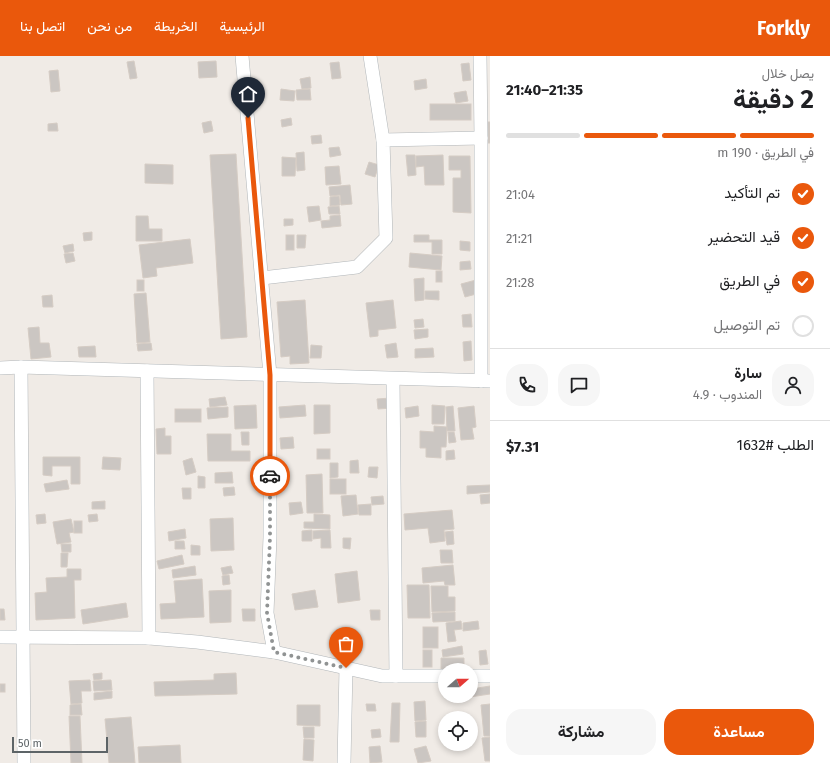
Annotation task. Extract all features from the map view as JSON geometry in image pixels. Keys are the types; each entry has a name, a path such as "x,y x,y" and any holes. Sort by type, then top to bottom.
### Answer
{"street":[{"path":"242,56 270,375 270,537 267,613 274,652"},
{"path":"262,278 357,267 386,238 383,140 370,56"},
{"path":"0,368 21,367 485,381 486,220 481,138 486,70 480,56"},
{"path":"383,140 481,138"},
{"path":"21,367 24,763"},
{"path":"147,371 149,638"},
{"path":"393,379 396,676"},
{"path":"0,637 149,638 197,642 274,652 382,676 438,676"},
{"path":"344,763 346,668"},
{"path":"478,676 490,676"}],"building":[{"path":"134,61 137,78 130,79 127,62"},
{"path":"216,61 217,77 199,78 198,62"},
{"path":"339,62 341,78 332,79 330,63"},
{"path":"469,63 471,80 463,81 461,64"},
{"path":"58,70 60,91 51,92 49,71"},
{"path":"310,77 311,88 302,89 300,79"},
{"path":"426,79 427,88 415,90 414,81"},
{"path":"281,89 295,91 294,101 280,100"},
{"path":"310,89 311,100 297,100 296,90"},
{"path":"466,91 468,101 456,103 454,93"},
{"path":"430,104 471,104 471,120 430,120"},
{"path":"291,118 292,125 282,127 281,120"},
{"path":"211,121 213,131 204,133 202,123"},
{"path":"488,122 490,122 490,143 488,143"},
{"path":"57,123 58,131 48,131 48,124"},
{"path":"321,135 322,143 312,144 311,136"},
{"path":"339,147 341,155 330,157 329,148"},
{"path":"304,152 305,170 297,171 296,153"},
{"path":"236,154 247,337 221,339 210,155"},
{"path":"406,155 415,155 416,175 408,176"},
{"path":"443,155 444,185 425,185 424,166 416,167 416,156"},
{"path":"449,156 470,156 471,213 453,212 453,178 461,178 461,170 449,170"},
{"path":"282,157 296,158 295,176 282,176"},
{"path":"369,162 379,165 375,177 365,174"},
{"path":"145,164 173,165 173,184 145,183"},
{"path":"339,166 341,184 326,185 325,167"},
{"path":"350,185 352,204 341,205 340,195 330,196 329,187"},
{"path":"339,196 340,205 330,206 330,197"},
{"path":"319,206 321,220 309,222 307,207"},
{"path":"339,206 340,214 329,214 328,207"},
{"path":"340,215 341,226 322,228 321,221 330,220 330,216"},
{"path":"136,216 148,216 149,229 162,229 162,241 136,241"},
{"path":"284,219 293,219 293,225 284,226"},
{"path":"92,232 92,240 84,241 83,233"},
{"path":"286,235 294,235 294,250 286,250"},
{"path":"297,235 306,235 305,248 297,248"},
{"path":"414,235 429,235 429,240 442,240 442,254 432,254 432,242 414,242"},
{"path":"190,239 193,263 156,268 157,276 143,278 139,245"},
{"path":"460,241 470,242 470,251 460,250"},
{"path":"73,244 74,251 65,253 63,246"},
{"path":"73,253 75,261 66,263 64,254"},
{"path":"410,253 442,256 441,270 409,267"},
{"path":"470,261 471,269 460,270 460,262"},
{"path":"436,271 442,271 442,282 436,282"},
{"path":"424,278 424,300 415,301 414,279"},
{"path":"137,280 144,280 144,291 137,291"},
{"path":"476,280 480,293 465,297 461,284"},
{"path":"425,291 439,291 439,300 425,299"},
{"path":"146,293 150,342 137,343 134,294"},
{"path":"52,295 53,307 43,307 42,296"},
{"path":"305,300 309,363 290,364 290,356 281,357 277,302"},
{"path":"393,300 396,328 378,330 378,336 370,337 366,303"},
{"path":"471,314 472,327 463,327 462,315"},
{"path":"423,319 424,327 415,328 414,320"},
{"path":"39,327 40,343 49,343 51,357 31,359 28,328"},
{"path":"428,329 428,337 415,339 414,330"},
{"path":"471,341 472,360 464,361 463,342"},
{"path":"151,343 152,350 138,351 137,344"},
{"path":"396,343 398,357 387,358 385,345"},
{"path":"311,345 322,346 321,358 310,358"},
{"path":"95,346 96,357 79,357 78,347"},
{"path":"433,348 434,357 415,358 415,349"},
{"path":"225,397 227,405 210,407 209,399"},
{"path":"391,398 392,408 378,409 377,399"},
{"path":"256,405 257,428 235,429 234,406"},
{"path":"305,405 306,416 280,418 279,407"},
{"path":"314,405 330,405 330,433 314,434"},
{"path":"432,405 445,406 444,424 432,424"},
{"path":"418,406 419,416 406,418 405,408"},
{"path":"453,406 455,431 447,431 446,407"},
{"path":"474,406 476,427 472,428 474,439 461,440 458,408"},
{"path":"228,407 228,417 208,419 207,408"},
{"path":"175,409 201,409 201,422 175,422"},
{"path":"434,426 447,427 446,447 441,447 441,458 426,457 426,448 420,448 420,431 434,432"},
{"path":"165,428 165,436 171,436 171,454 157,454 156,429"},
{"path":"241,432 249,432 249,445 242,445"},
{"path":"448,432 454,432 456,442 449,443"},
{"path":"207,434 231,434 231,451 250,451 250,461 208,461"},
{"path":"293,437 294,448 281,449 280,438"},
{"path":"317,449 330,449 330,459 317,459"},
{"path":"454,450 455,459 446,460 446,451"},
{"path":"43,457 80,457 80,484 71,484 71,466 52,466 52,476 43,475"},
{"path":"103,457 121,458 120,470 102,469"},
{"path":"192,458 196,472 186,475 183,461"},
{"path":"358,460 359,473 350,473 350,461"},
{"path":"330,463 338,463 338,477 330,478"},
{"path":"369,467 378,467 377,478 368,477"},
{"path":"232,472 233,483 215,483 215,473"},
{"path":"322,474 323,513 307,513 306,475"},
{"path":"198,476 205,477 205,488 198,488"},
{"path":"330,479 346,479 346,494 330,494"},
{"path":"67,480 69,489 46,492 44,484"},
{"path":"490,485 490,492 467,494 467,486"},
{"path":"234,487 235,495 224,496 223,488"},
{"path":"182,488 191,488 191,499 183,499"},
{"path":"490,494 490,503 481,504 480,495"},
{"path":"356,495 358,514 343,516 341,496"},
{"path":"383,496 384,504 372,505 371,497"},
{"path":"105,501 105,509 92,509 92,502"},
{"path":"301,502 303,513 290,515 289,503"},
{"path":"371,504 371,515 359,515 358,505"},
{"path":"452,510 454,529 444,530 445,541 430,543 428,528 405,530 404,514"},
{"path":"45,514 46,523 37,524 36,515"},
{"path":"97,514 98,521 89,522 88,515"},
{"path":"314,514 330,515 330,529 304,528 304,522 314,522"},
{"path":"233,518 234,550 211,551 210,519"},
{"path":"71,519 74,532 69,533 71,542 57,544 53,522"},
{"path":"74,521 82,521 82,533 74,533"},
{"path":"185,529 186,538 169,541 168,532"},
{"path":"312,530 312,541 302,541 302,531"},
{"path":"330,530 331,548 321,548 321,538 313,539 313,531"},
{"path":"453,531 454,544 447,545 445,532"},
{"path":"343,538 351,538 350,549 343,548"},
{"path":"175,541 184,541 185,549 175,549"},
{"path":"61,544 71,544 71,552 62,552"},
{"path":"191,545 200,546 200,555 191,555"},
{"path":"440,550 452,550 453,563 441,563"},
{"path":"61,553 68,553 67,567 61,567"},
{"path":"182,555 184,564 159,569 157,561"},
{"path":"453,565 455,585 445,585 444,581 423,583 422,568"},
{"path":"195,566 196,575 173,578 172,570"},
{"path":"231,566 233,573 223,575 221,568"},
{"path":"67,569 81,569 81,580 74,580 75,618 36,620 35,593 47,592 46,578 67,577"},
{"path":"357,571 360,600 338,603 335,574"},
{"path":"229,575 230,584 223,585 222,576"},
{"path":"202,579 204,617 161,619 160,604 176,603 174,581"},
{"path":"407,585 429,585 430,618 408,618"},
{"path":"431,586 448,586 448,597 455,597 455,611 432,612"},
{"path":"231,590 231,622 210,623 209,591"},
{"path":"315,590 318,607 295,610 292,594"},
{"path":"126,603 128,617 83,624 81,610"},
{"path":"0,609 4,609 5,620 0,620"},
{"path":"242,609 255,609 255,621 243,621"},
{"path":"370,610 380,610 380,620 371,620"},
{"path":"455,612 455,621 433,622 432,613"},
{"path":"461,621 462,629 454,630 456,641 448,642 446,623"},
{"path":"478,621 479,629 463,631 463,623"},
{"path":"423,627 438,627 438,648 423,648"},
{"path":"462,646 463,654 443,657 442,650"},
{"path":"423,650 432,650 432,667 423,667"},
{"path":"486,650 488,664 480,665 479,651"},
{"path":"441,658 464,658 464,663 441,663"},
{"path":"102,673 102,679 94,680 93,674"},
{"path":"236,673 237,694 155,696 154,682 214,680 214,674"},
{"path":"90,680 91,691 81,691 82,703 71,704 69,681"},
{"path":"111,680 112,690 94,691 93,681"},
{"path":"0,684 5,684 5,692 0,692"},
{"path":"490,686 490,694 478,696 478,688"},
{"path":"112,691 112,698 94,700 94,693"},
{"path":"425,701 426,720 415,721 414,702"},
{"path":"392,703 400,703 399,742 390,742"},
{"path":"81,704 82,715 70,715 70,705"},
{"path":"366,704 375,704 376,711 367,711"},
{"path":"490,704 490,736 484,736 481,705"},
{"path":"297,705 320,705 320,726 297,725"},
{"path":"69,716 80,716 82,763 71,763"},
{"path":"131,717 135,763 109,763 105,719"},
{"path":"426,721 426,737 416,737 415,722"},
{"path":"303,727 314,727 314,738 304,738"},
{"path":"380,729 381,737 372,738 371,730"},
{"path":"490,737 490,761 485,761 482,738"},
{"path":"304,739 314,740 313,761 303,760"},
{"path":"180,745 181,763 139,763 138,747"},
{"path":"380,746 382,762 370,763 369,747"},
{"path":"426,746 431,761 418,763 414,749"}],"way so far":[{"path":"270,476 270,537 267,613 274,652 346,668"}],"route":[{"path":"248,118 270,375 270,476"}]}
